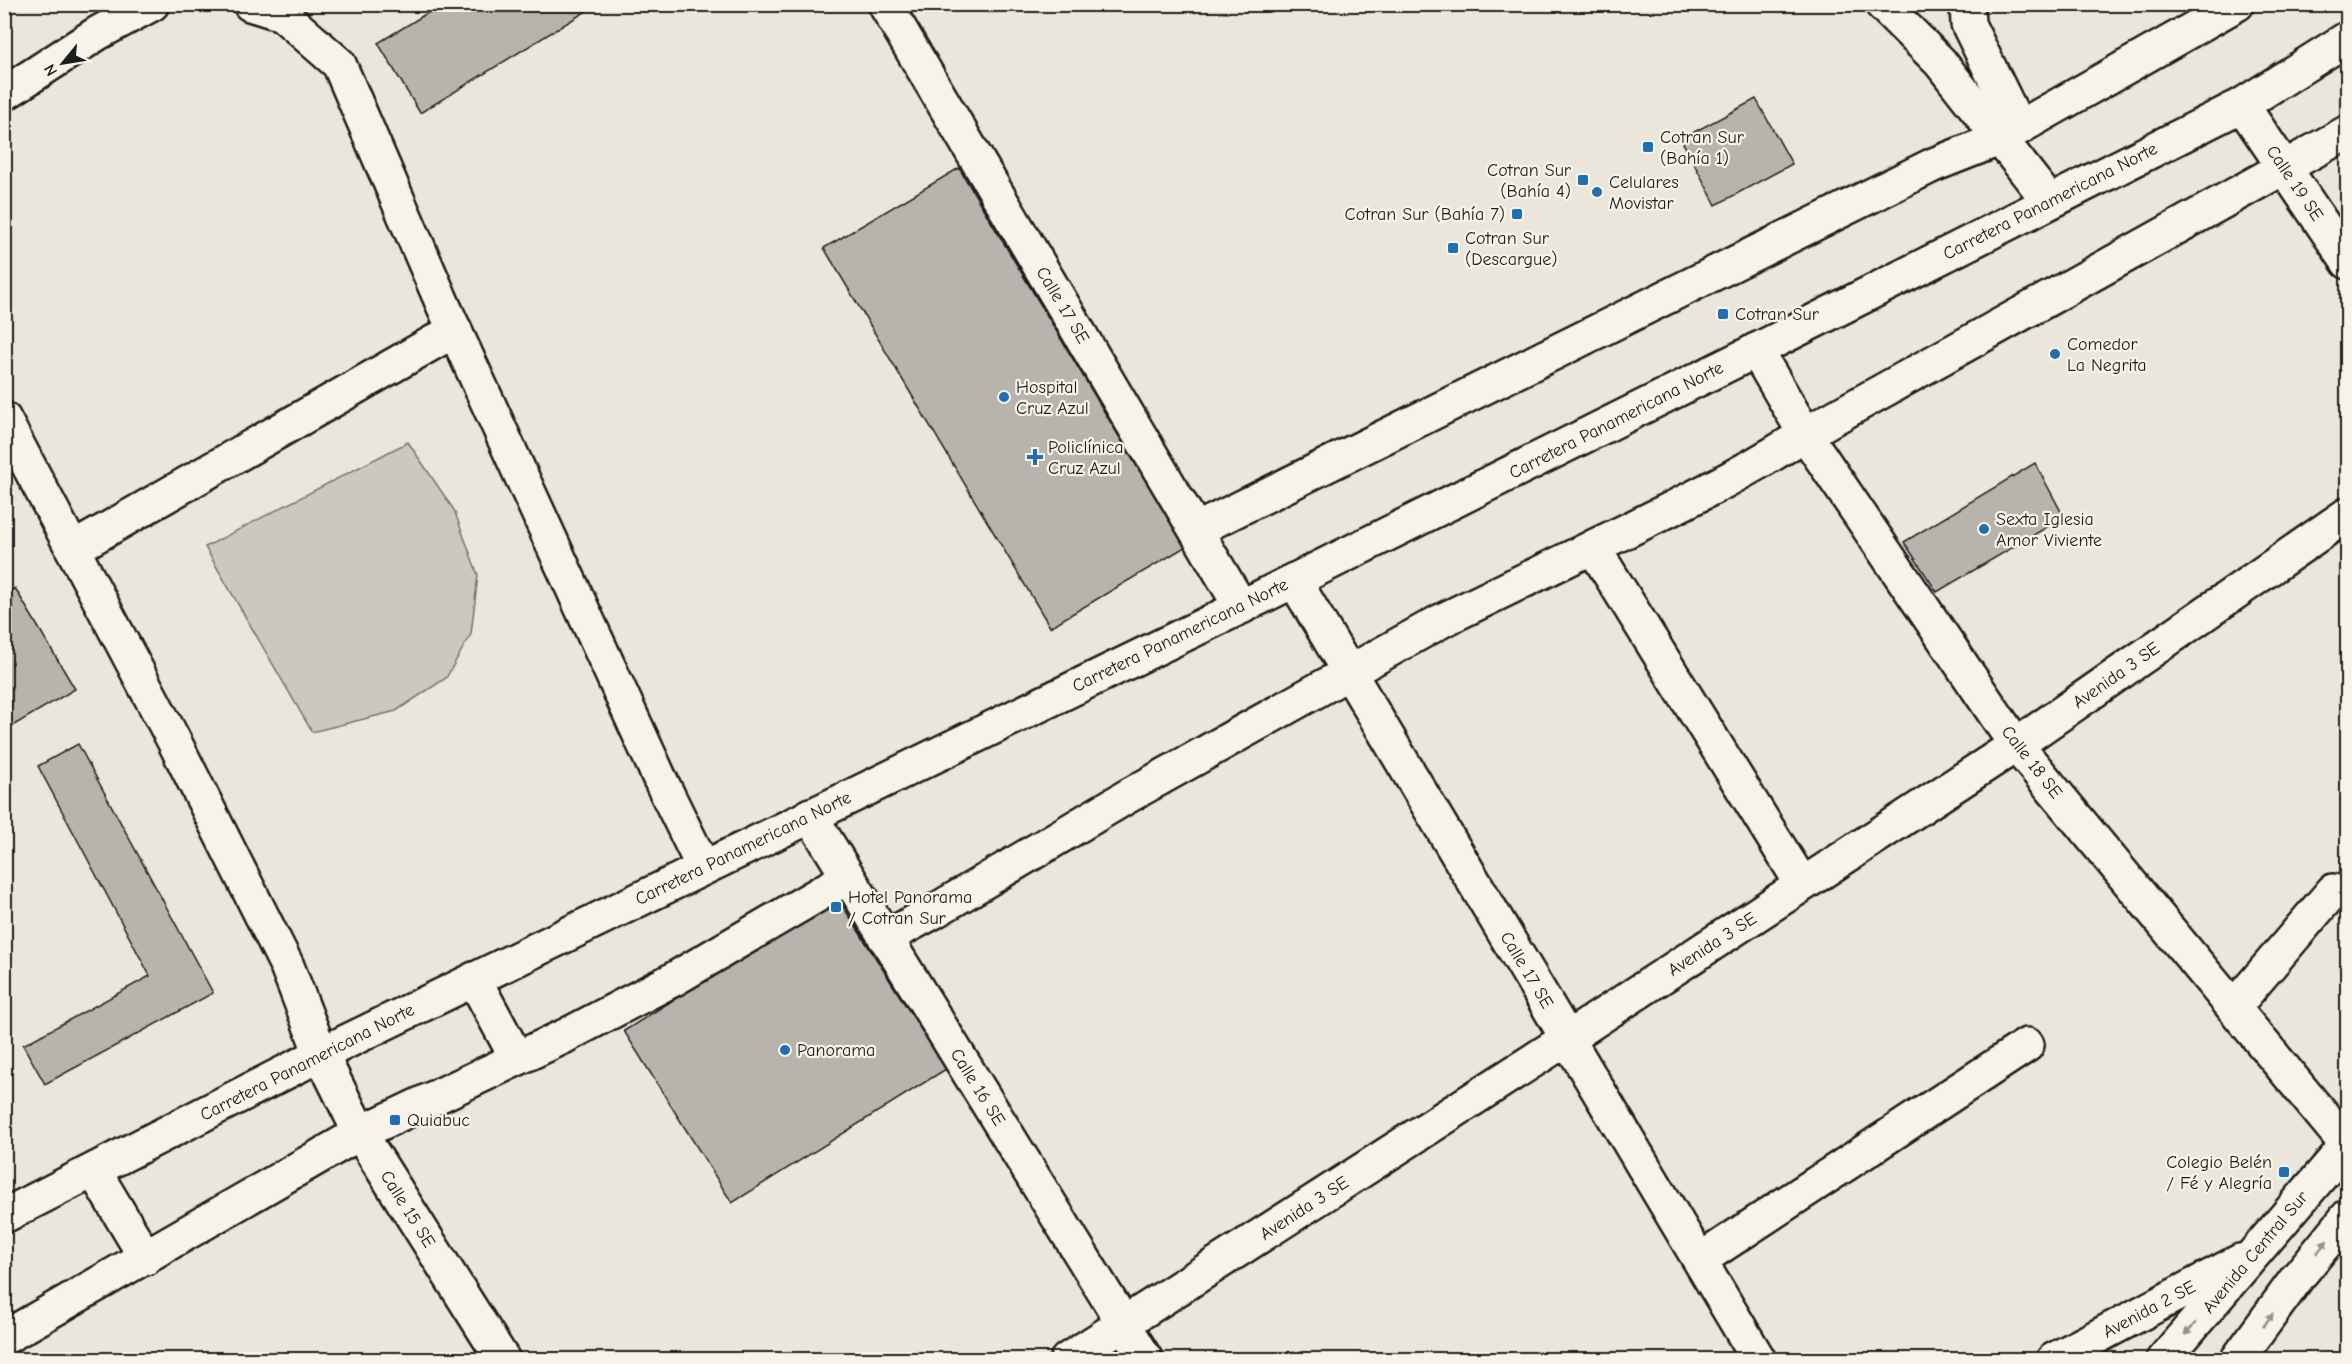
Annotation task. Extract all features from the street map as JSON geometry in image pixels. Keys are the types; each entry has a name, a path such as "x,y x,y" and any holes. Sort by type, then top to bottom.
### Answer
{"main road":[{"path":"4,94 98,33 152,4"},
{"path":"250,4 282,14 339,64 455,330 650,757 703,867"},
{"name":"Calle 17 SE","path":"885,4 1241,607"},
{"path":"1882,4 2009,133"},
{"path":"1967,4 1968,24 2009,133 2049,201"},
{"path":"1196,530 1934,165 2009,133 2237,4"},
{"name":"Carretera Panamericana Norte","path":"4,1216 321,1054 1241,607 1756,350 2242,105 2348,38"},
{"name":"Calle 19 SE","path":"2242,105 2348,262"},
{"path":"885,938 944,906 1128,796 1481,600 1684,503 1764,460 1805,434 2348,132"},
{"path":"73,549 455,330"},
{"name":"Calle 18 SE","path":"1756,350 1805,434 2016,745 2347,1145"},
{"name":"Calle 15 SE","path":"4,418 287,966 321,1054 360,1133 504,1359"},
{"name":"Avenida 3 SE","path":"1067,1359 1568,1038 2016,745 2348,514"},
{"path":"1593,547 1802,884"},
{"name":"Calle 17 SE","path":"1294,580 1759,1359"},
{"name":"Calle 16 SE","path":"810,815 1146,1359"},
{"path":"4,1338 360,1133 565,1036 674,979 849,878"},
{"path":"2234,1007 2333,891"},
{"path":"474,979 516,1058"},
{"path":"1700,1260 2027,1045"},
{"name":"Avenida Central Sur","path":"2163,1359 2347,1145"},
{"path":"94,1171 146,1258"},
{"path":"2237,1359 2297,1278 2348,1216"},
{"name":"Avenida 2 SE","path":"2072,1356 2256,1253"}],"shaded area":[{"path":"408,442 454,510 478,575 471,634 446,678 396,711 312,732 205,547"}],"building":[{"path":"442,4 598,4 420,113 378,43"},
{"path":"1756,99 1792,164 1716,205 1681,139"},
{"name":"Hospital Cruz Azul","path":"959,168 1185,547 1050,627 824,248"},
{"name":"Sexta Iglesia Amor Viviente","path":"2035,463 2064,517 1937,592 1904,542"},
{"path":"15,588 75,689 4,731 4,595"},
{"path":"78,744 213,993 45,1084 23,1045 150,976 38,766"},
{"name":"Panorama","path":"837,897 946,1069 732,1203 624,1031"}],"place":[{"name":"Cotran Sur (Bahía 1)","path":"1648,147"},
{"name":"Cotran Sur (Bahía 4)","path":"1583,180"},
{"name":"Celulares Movistar","path":"1597,192"},
{"name":"Cotran Sur (Bahía 7)","path":"1517,214"},
{"name":"Cotran Sur (Descargue)","path":"1453,248"},
{"name":"Cotran Sur","path":"1723,314"},
{"name":"Comedor La Negrita","path":"2055,354"},
{"name":"Hospital Cruz Azul","path":"1004,397"},
{"name":"Policlínica Cruz Azul","path":"1035,457"},
{"name":"Sexta Iglesia Amor Viviente","path":"1984,529"},
{"name":"Hotel Panorama / Cotran Sur","path":"836,907"},
{"name":"Panorama","path":"785,1050"},
{"name":"Quiabuc","path":"395,1120"},
{"name":"Colegio Belén / Fé y Alegría","path":"2284,1172"}]}
